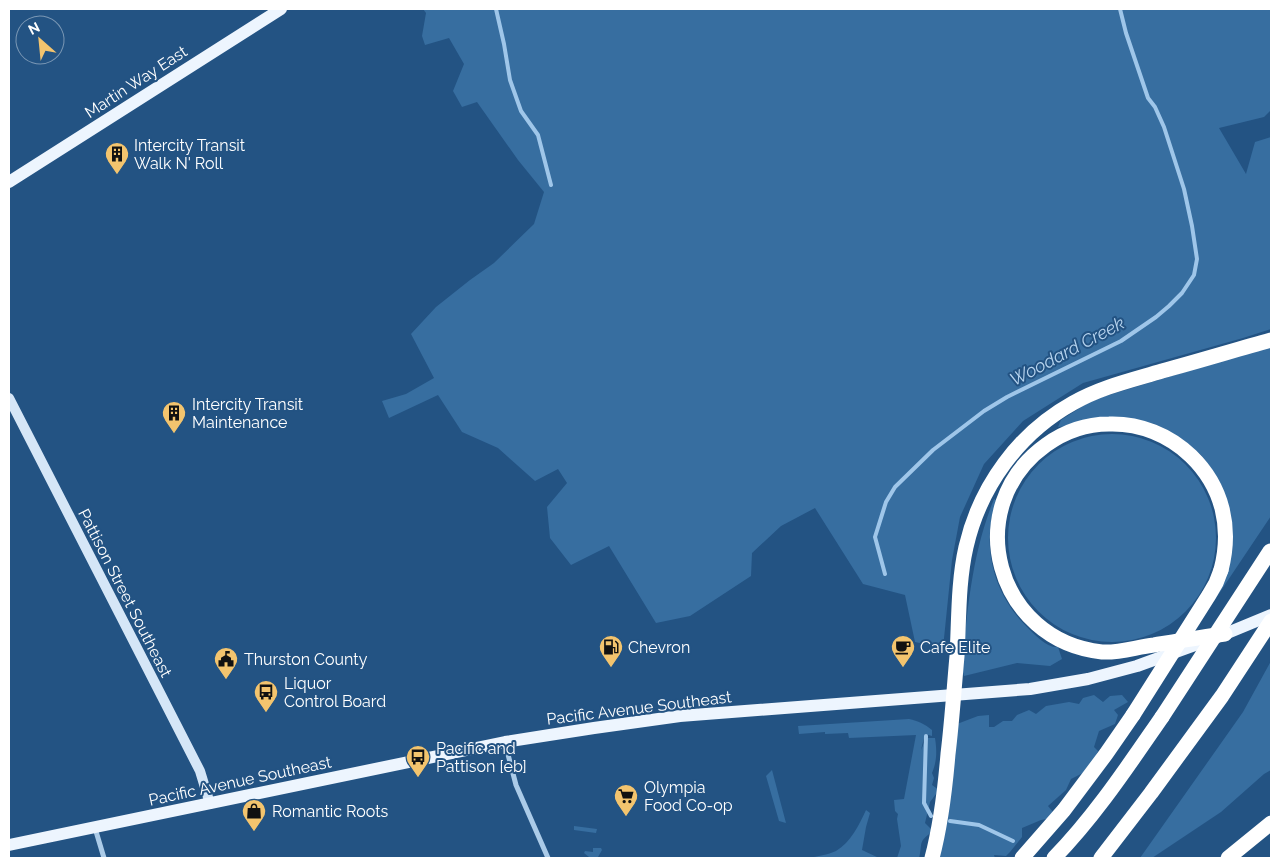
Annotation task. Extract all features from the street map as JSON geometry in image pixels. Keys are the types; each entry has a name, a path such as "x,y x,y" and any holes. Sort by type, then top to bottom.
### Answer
{"highway":[{"path":"932,858 938,836 945,793 961,586 966,548 972,524 991,482 1019,445 1054,415 1074,402 1124,382 1271,340"},
{"path":"1022,858 1064,810 1106,754 1133,715 1210,595 1221,570 1226,530 1222,507 1212,482 1196,460 1178,444 1156,432 1131,425 1103,424 1078,429 1052,441 1026,462 1017,474 1005,497 1000,513 997,534 998,556 1007,584 1017,602 1038,626 1052,636 1067,643 1103,652 1128,651 1152,645 1225,634"},
{"path":"1054,858 1071,840 1126,769 1271,550"},
{"path":"1101,858 1152,793 1222,696 1271,620"},
{"path":"1228,858 1271,824"}],"main road":[{"name":"Martin Way East","path":"9,182 282,9"},
{"name":"Pacific Avenue Southeast","path":"9,845 505,742 575,730 680,716 954,696 1062,684 1137,666 1271,615"}],"street":[{"name":"Pattison Street Southeast","path":"9,398 200,771 210,804"},
{"path":"505,742 516,786 548,858"},
{"path":"95,827 104,858"}],"shaded area":[{"path":"423,9 1271,9 1271,110 1264,117 1219,128 1246,174 1255,142 1271,137 1271,329 1083,383 1023,421 984,464 960,517 952,560 943,648 915,642 905,595 863,584 815,508 781,526 752,553 751,576 690,616 656,623 609,546 571,565 550,538 547,507 567,483 558,469 535,481 498,448 462,432 438,395 389,418 382,401 406,394 434,378 411,334 436,307 494,263 534,224 544,192 518,160 477,102 462,107 453,91 464,64 449,38 425,45 422,36 426,13"},
{"path":"1271,346 1271,516 1212,604 1219,592 1222,487 1201,455 1171,432 1155,424 1137,420 1058,427 1061,420 1086,404 1102,397"},
{"path":"1102,434 1122,434 1142,438 1161,446 1186,464 1199,480 1208,498 1216,528 1212,568 1208,578 1199,596 1186,612 1170,625 1142,638 1122,642 1102,642 1082,638 1063,630 1046,619 1031,604 1020,587 1012,568 1008,548 1008,528 1012,508 1020,489 1031,472 1046,457 1063,446 1082,438"},
{"path":"994,499 996,500 991,522 990,552 997,581 1010,607 1019,619 1042,641 1051,646 1058,647 1062,659 1050,666 1017,663 964,676 962,669 972,582 980,540"},
{"path":"1271,661 1271,770 1221,812 1152,858 1140,858 1243,712"},
{"path":"1094,695 1103,702 1110,696 1122,695 1128,702 1114,710 1118,715 1115,724 1099,731 1094,747 1098,751 1092,764 1083,773 1071,779 1066,790 1048,806 1053,812 1051,818 1022,828 1022,837 1006,856 994,855 995,858 939,858 957,724 978,716 989,715 989,727 994,727 1003,721 1012,721 1017,715 1029,710 1036,714 1046,706 1069,702 1079,704 1083,698"},
{"path":"909,719 921,723 932,730 932,736 925,734 921,750 926,738 935,738 936,756 932,773 934,778 932,785 939,790 930,802 925,823 933,831 921,843 919,858 897,858 901,846 898,814 895,811 894,800 904,799 916,735 849,738 848,733 799,734 798,726"},
{"path":"772,770 786,823 779,821 766,776"},
{"path":"866,810 870,813 862,850 879,858 809,858 830,854 846,843 854,833"},
{"path":"574,826 597,829 596,833 574,830"},
{"path":"593,848 601,848 602,850 598,857 589,857 584,853 585,851 593,852"}],"waterway":[{"path":"496,9 510,80 521,111 538,135 551,185"},
{"name":"Woodard Creek","path":"885,574 875,537 886,502 895,487 933,450 984,411 1007,397 1121,341 1169,306 1182,293 1194,275 1197,259 1184,189 1164,127 1155,107 1148,98 1120,9"},
{"name":"Woodard Creek","path":"926,736 924,803 931,816"},
{"name":"Woodard Creek","path":"950,821 979,825 1013,841"}],"place":[{"name":"Intercity Transit Walk N' Roll","path":"117,175"},
{"name":"Intercity Transit Maintenance","path":"174,434"},
{"name":"Chevron","path":"611,668"},
{"name":"Cafe Elite","path":"903,668"},
{"name":"Thurston County","path":"226,680"},
{"name":"Liquor Control Board","path":"266,713"},
{"name":"Pacific and Pattison [eb]","path":"418,778"},
{"name":"Olympia Food Co-op","path":"626,817"},
{"name":"Romantic Roots","path":"254,832"}]}
